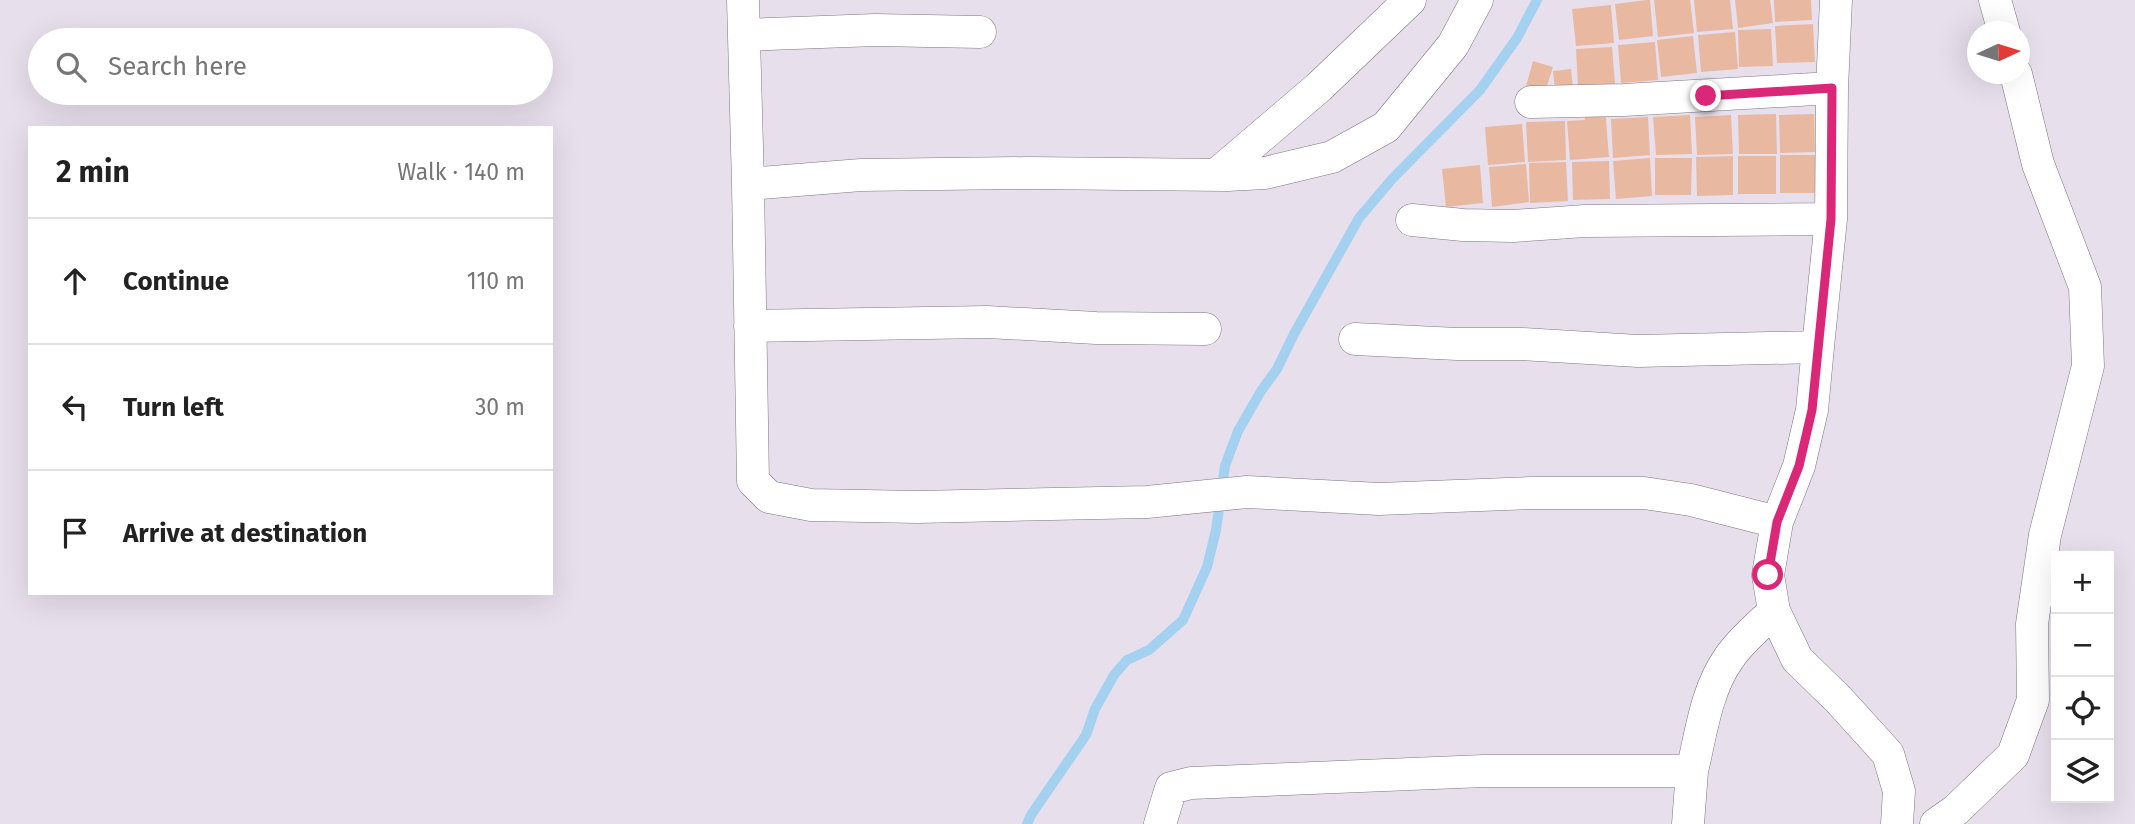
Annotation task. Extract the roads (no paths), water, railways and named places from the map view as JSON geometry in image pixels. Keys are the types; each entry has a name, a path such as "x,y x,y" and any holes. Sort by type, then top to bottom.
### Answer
{"street":[{"path":"743,0 753,481 769,497 811,505 918,507 1147,502 1247,492 1379,499 1531,493 1644,493 1690,500 1777,522"},
{"path":"1216,175 1319,87 1410,0"},
{"path":"748,184 861,175 1265,173 1332,157 1386,127 1453,45 1476,0"},
{"path":"1836,0 1831,219 1812,410 1799,466 1777,522 1768,575 1774,611 1797,659 1888,754 1899,791 1898,824"},
{"path":"1995,0 2001,21"},
{"path":"744,35 875,30 981,32"},
{"path":"1936,824 1956,810 2013,755 2033,700 2032,624 2045,536 2088,366 2085,288 2038,164 2018,84"},
{"path":"1531,102 1624,100 1832,88"},
{"path":"1412,220 1513,226 1585,221 1831,219"},
{"path":"750,326 987,321 1096,328 1205,330"},
{"path":"1355,340 1522,344 1638,351 1818,347"},
{"path":"1688,824 1692,771 1711,693 1728,659 1774,611"},
{"path":"1160,824 1171,788 1191,783 1484,771 1692,771"}],"waterway":[{"path":"1027,824 1086,735 1095,709 1114,675 1127,660 1149,650 1183,620 1207,567 1216,530 1225,466 1238,431 1277,369 1359,218 1393,178 1480,90 1517,38 1537,0"}]}
